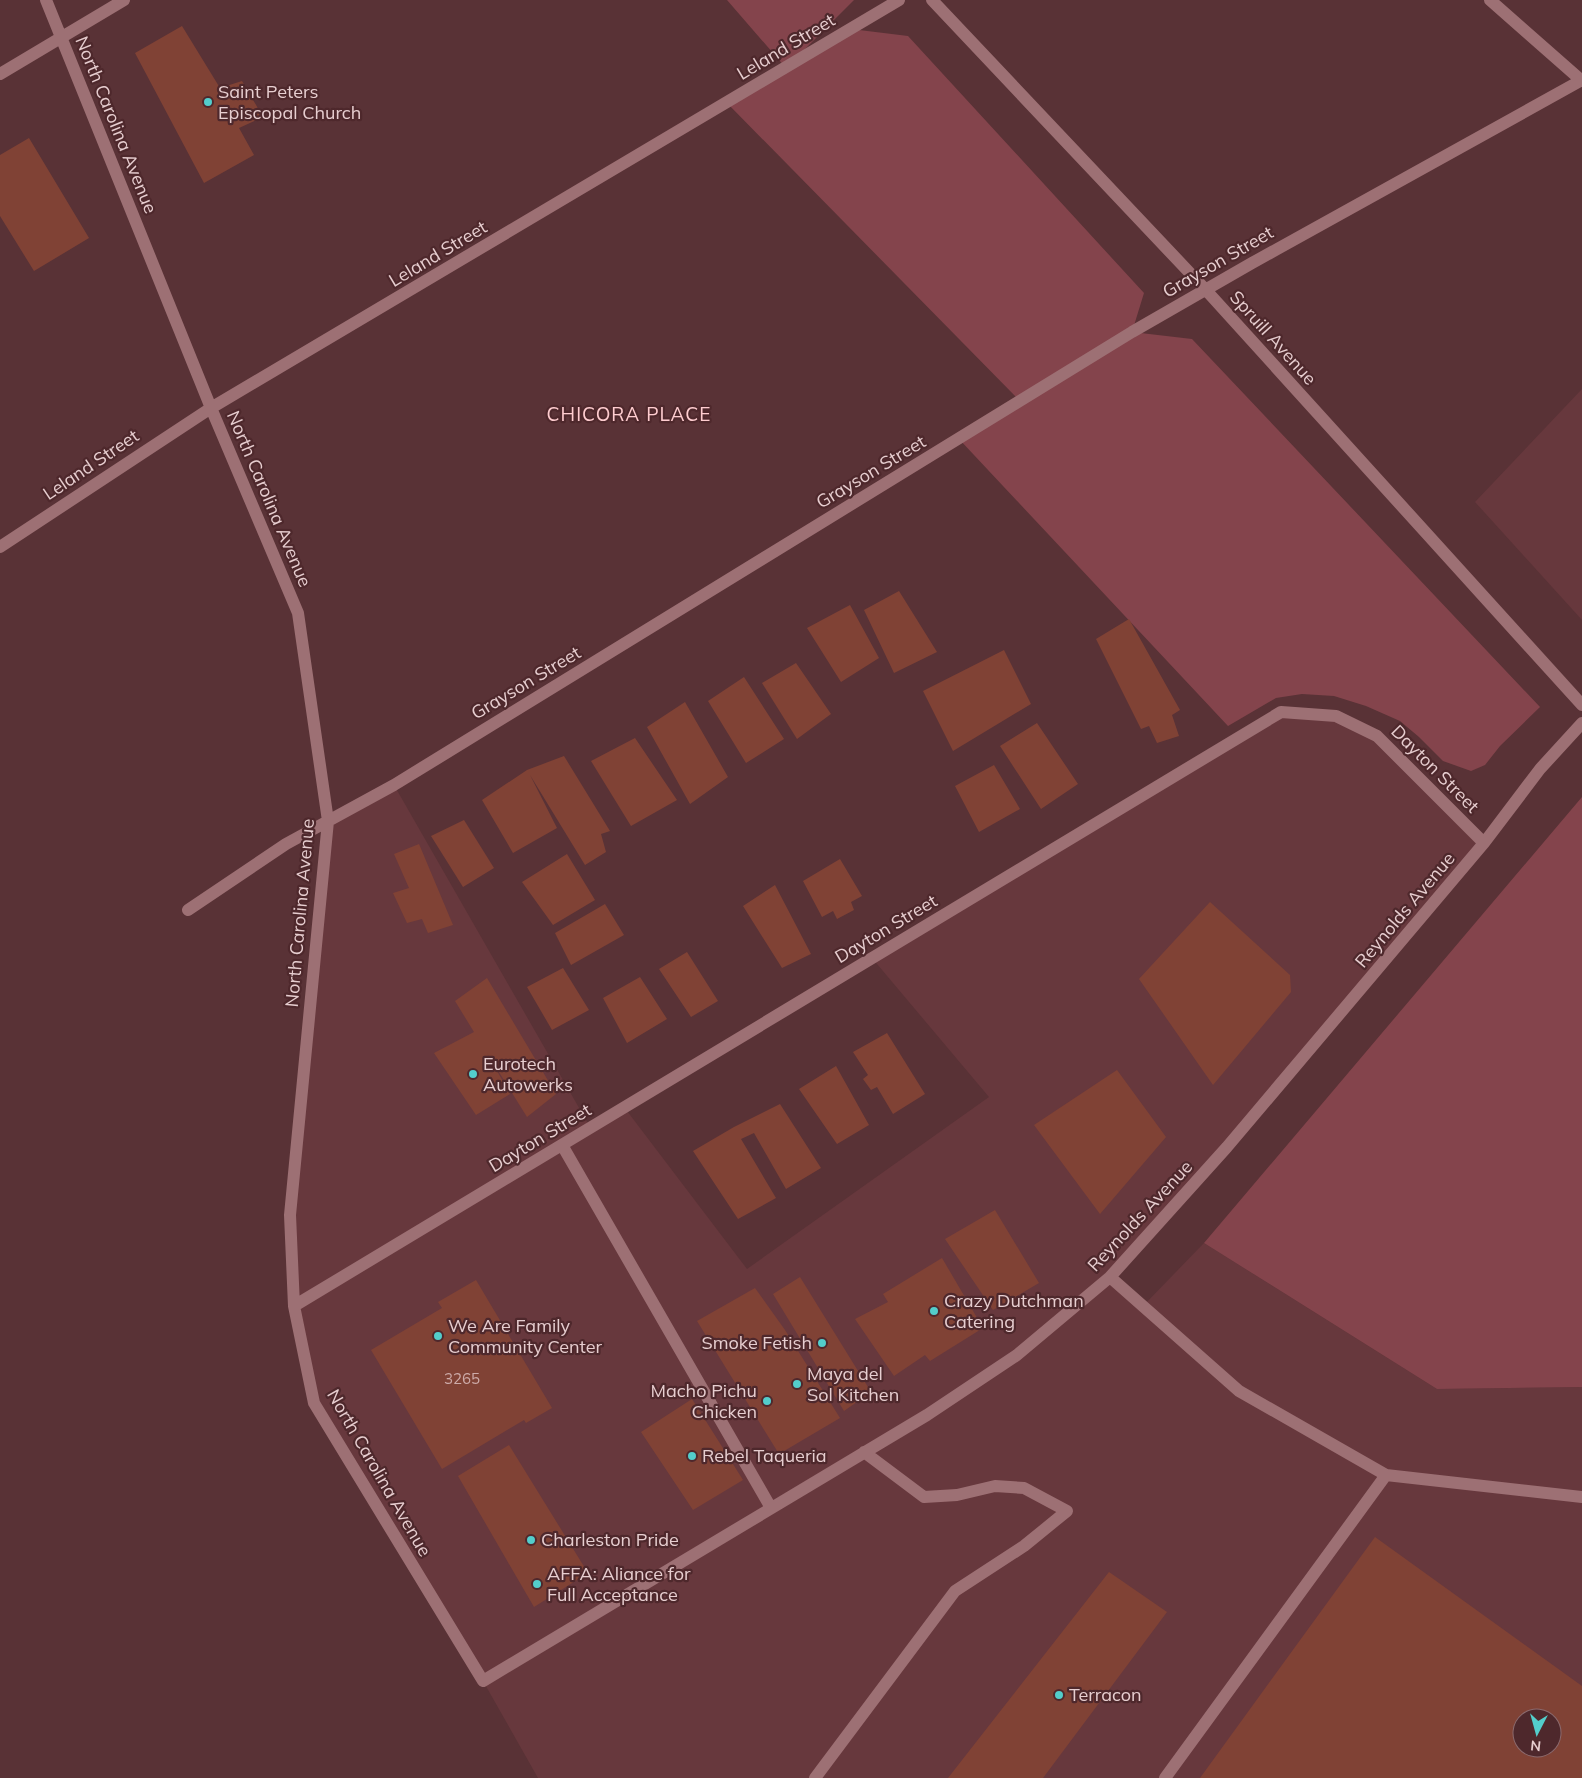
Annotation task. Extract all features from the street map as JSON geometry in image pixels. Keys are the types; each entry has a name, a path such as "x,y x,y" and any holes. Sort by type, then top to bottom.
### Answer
{"street":[{"name":"North Carolina Avenue","path":"46,0 211,408 298,613 328,821 290,1215 294,1306 314,1403 483,1680"},
{"path":"0,74 124,0"},
{"name":"Leland Street","path":"0,547 211,408 899,0"},
{"name":"Spruill Avenue","path":"932,0 1205,289 1582,705"},
{"path":"1490,0 1582,81"},
{"name":"Grayson Street","path":"188,910 286,844 402,780 1205,289 1582,81"},
{"name":"Dayton Street","path":"294,1306 1281,712 1336,716 1377,736 1484,843"},
{"name":"Reynolds Avenue","path":"483,1680 927,1415 1017,1355 1110,1277 1227,1147 1484,843 1540,769 1582,723"},
{"path":"562,1145 771,1508"},
{"path":"1110,1277 1238,1391 1386,1475 1582,1497"},
{"path":"815,1778 955,1591 1024,1546 1068,1511 1024,1488 995,1486 957,1494 924,1497 864,1452"},
{"path":"1165,1778 1386,1475"}],"shaded area":[{"path":"727,0 854,0 788,66 851,29 908,36 1144,293 1132,332 1192,339 1540,707 1500,746 1485,765 1471,771 1443,761 1400,721 1366,706 1334,696 1302,694 1276,698 1228,726 959,439 1020,401 727,103 786,68"},
{"path":"1582,389 1582,620 1475,502"},
{"path":"1281,712 1336,716 1377,736 1484,843 1110,1277 1143,1306 1204,1243 1437,1389 1582,1387 1582,1778 538,1778 483,1681 314,1403 302,1344 290,1215 328,821 394,785 590,1127 624,1107 747,1269 989,1097 872,958"},
{"path":"1582,797 1582,1387 1437,1389 1204,1243"}],"building":[{"name":"Saint Peters Episcopal Church","path":"182,26 220,88 242,81 263,117 239,128 254,155 204,183 135,53"},
{"path":"29,138 89,238 34,271 0,216 0,155"},
{"path":"899,591 937,652 894,673 864,610"},
{"path":"850,605 879,658 841,682 807,628"},
{"path":"1129,619 1180,710 1172,715 1179,736 1157,743 1149,726 1141,729 1096,639"},
{"path":"1004,650 1031,704 953,751 923,691"},
{"path":"796,663 831,714 797,739 762,683"},
{"path":"744,677 784,739 746,763 708,701"},
{"path":"685,702 728,777 690,804 647,727"},
{"path":"1037,723 1078,784 1041,809 1000,746"},
{"path":"635,738 677,800 631,826 591,761"},
{"path":"564,756 610,831 601,834 606,852 585,865 530,775 557,828 513,853 482,800 527,770"},
{"path":"994,765 1020,809 979,832 955,786"},
{"path":"464,820 494,868 463,887 431,836"},
{"path":"419,844 453,925 428,933 422,919 407,923 393,893 409,888 394,854"},
{"path":"567,854 595,900 553,925 522,882"},
{"path":"840,859 862,896 851,902 854,910 837,919 833,911 822,917 803,881"},
{"path":"775,885 811,954 782,968 743,906"},
{"path":"1210,902 1290,975 1291,992 1213,1085 1139,979"},
{"path":"605,904 624,935 571,965 555,933"},
{"path":"687,952 718,1001 691,1017 659,969"},
{"path":"563,968 589,1010 552,1030 527,987"},
{"path":"640,977 667,1019 627,1043 603,998"},
{"path":"487,978 556,1094 527,1117 487,1053 510,1094 476,1115 434,1053 474,1032 455,1001"},
{"path":"887,1033 925,1094 893,1114 877,1087 871,1090 863,1079 868,1075 853,1052"},
{"path":"836,1066 869,1125 837,1144 799,1089"},
{"path":"1117,1070 1166,1137 1100,1214 1034,1125"},
{"path":"780,1104 821,1168 786,1189 754,1133 741,1139 776,1198 738,1219 693,1151 734,1127"},
{"path":"995,1210 1039,1283 993,1310 945,1239"},
{"name":"Crazy Dutchman Catering","path":"942,1258 983,1328 930,1361 925,1355 894,1376 855,1319 888,1302 883,1294"},
{"name":"Smoke Fetish","path":"800,1277 871,1392 844,1411 773,1294"},
{"path":"476,1280 552,1408 526,1423 524,1420 442,1469 371,1350 442,1308 438,1302"},
{"path":"755,1288 785,1330 840,1418 779,1454 697,1321"},
{"name":"Rebel Taqueria","path":"692,1399 743,1480 693,1510 641,1432"},
{"path":"509,1445 588,1573 534,1607 458,1476"},
{"path":"1375,1537 1582,1686 1582,1778 1200,1778"},
{"name":"Terracon","path":"1109,1572 1167,1612 1043,1778 948,1778"}],"place":[{"name":"Saint Peters Episcopal Church","path":"208,102"},
{"name":"Eurotech Autowerks","path":"473,1074"},
{"name":"Crazy Dutchman Catering","path":"934,1311"},
{"name":"We Are Family Community Center","path":"438,1336"},
{"name":"Smoke Fetish","path":"822,1343"},
{"name":"Maya del Sol Kitchen","path":"797,1384"},
{"name":"Macho Pichu Chicken","path":"767,1401"},
{"name":"Rebel Taqueria","path":"692,1456"},
{"name":"Charleston Pride","path":"531,1540"},
{"name":"AFFA: Aliance for Full Acceptance","path":"537,1584"},
{"name":"Terracon","path":"1059,1695"}],"district":[{"name":"CHICORA PLACE","path":"629,414"}]}
